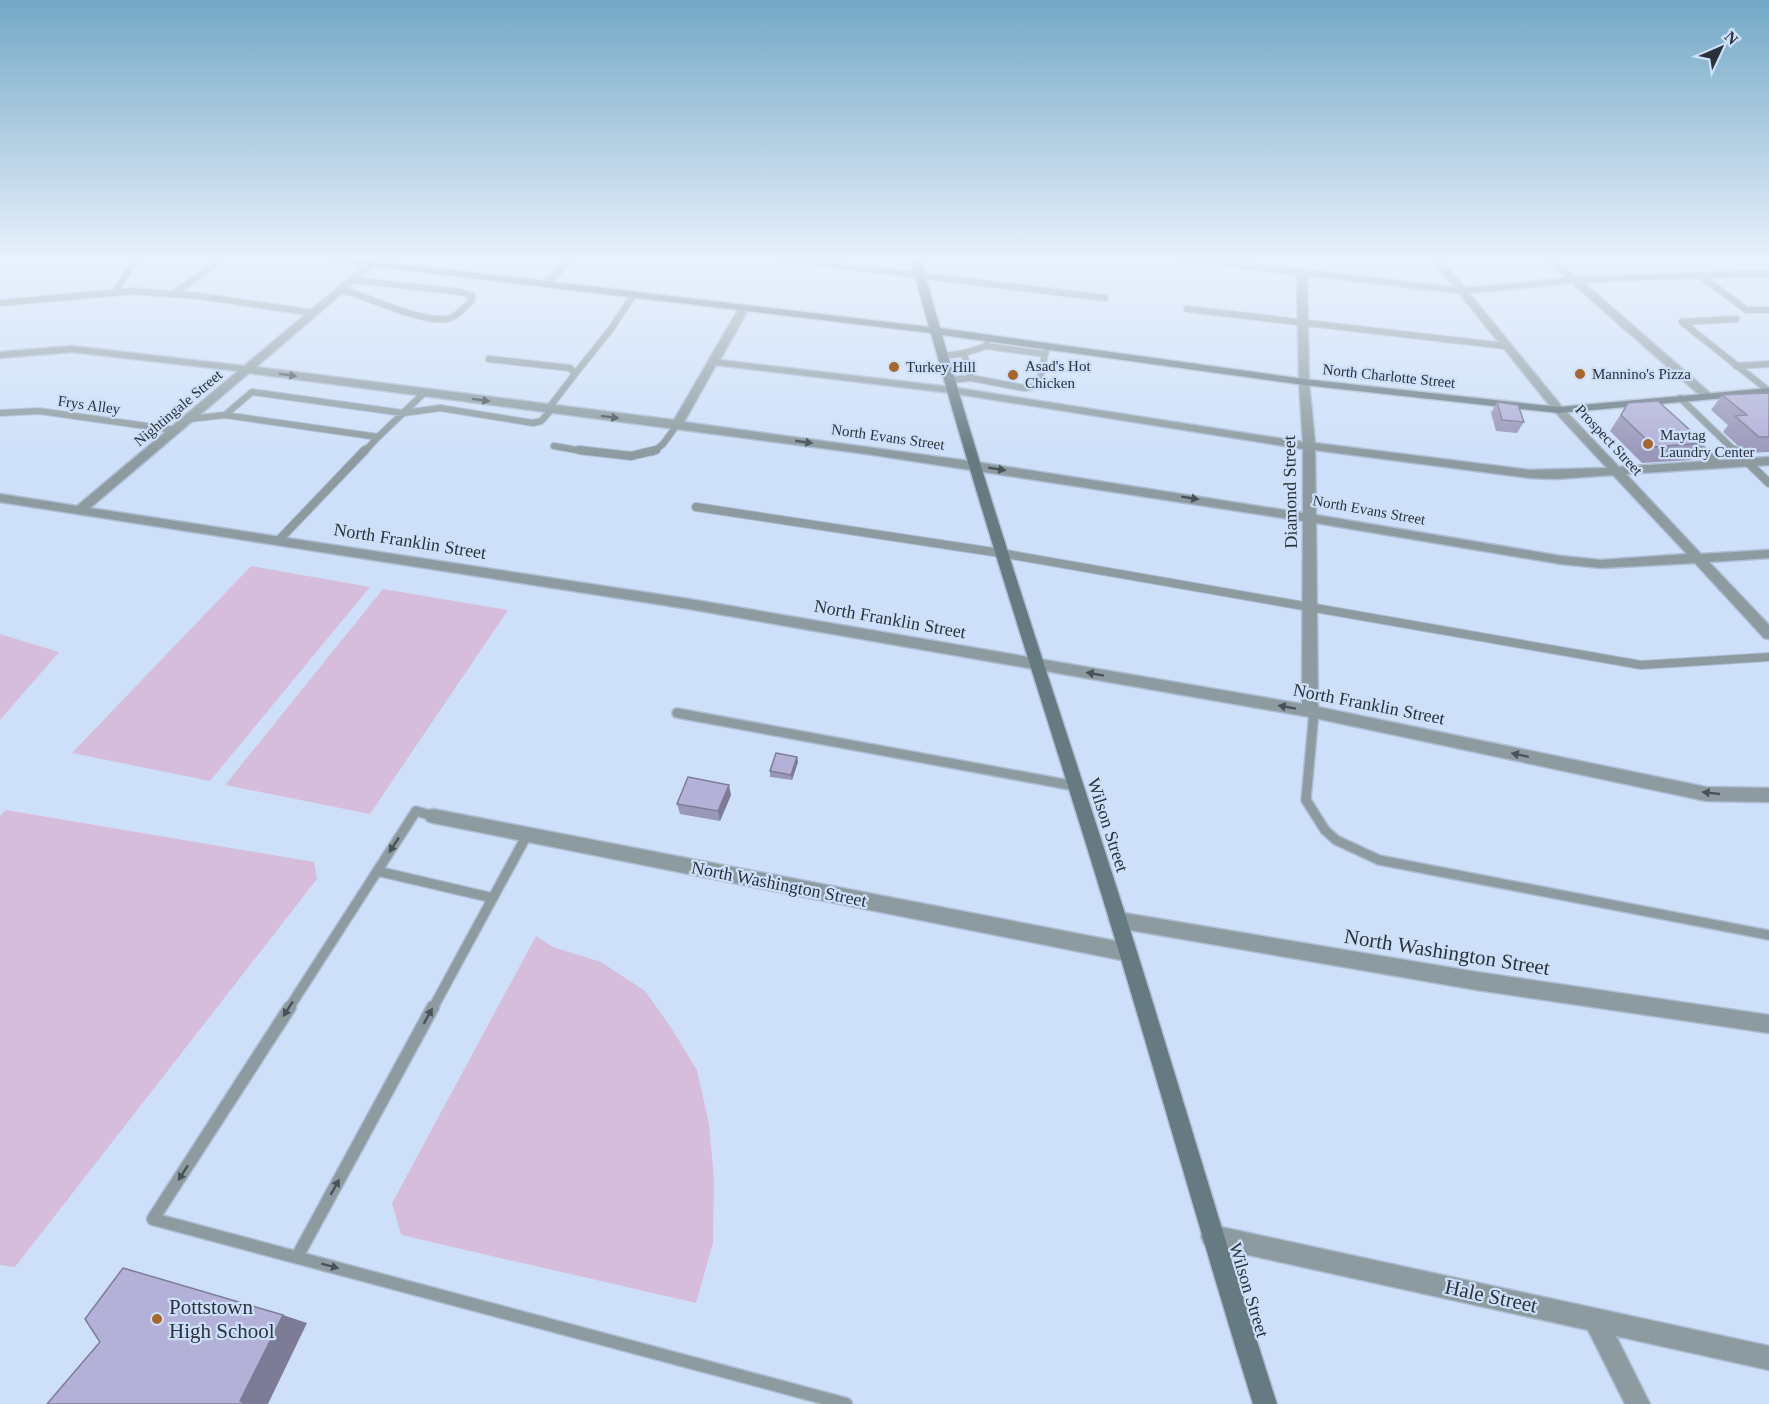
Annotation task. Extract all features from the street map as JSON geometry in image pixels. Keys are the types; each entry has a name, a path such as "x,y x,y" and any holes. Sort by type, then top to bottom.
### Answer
{"main road":[{"name":"North Charlotte Street","path":"875,324 938,331 987,342 1046,350 1304,382 1559,410 1706,395 1754,395 1769,391"},
{"name":"Wilson Street","path":"936,324 950,385 973,465 1118,920 1264,1404"}],"street":[{"name":"Nightingale Street","path":"80,510 302,324"},
{"path":"677,425 735,324"},
{"name":"Diamond Street","path":"1302,324 1309,446 1309,608 1312,712"},
{"name":"Prospect Street","path":"1488,324 1559,410 1769,634"},
{"path":"1623,324 1706,395"},
{"name":"North Evans Street","path":"0,355 72,349 677,425 973,465 1309,517 1561,560 1601,564 1769,554"},
{"path":"714,362 950,385 1309,446 1528,474 1556,475 1769,461"},
{"name":"North Franklin Street","path":"0,498 689,604 1312,712 1706,794 1769,795"},
{"name":"North Washington Street","path":"433,816 1126,952"},
{"name":"North Washington Street","path":"1118,920 1477,981 1769,1024"},
{"name":"Hale Street","path":"1212,1236 1769,1358"},
{"path":"1594,1318 1638,1404"}],"lane":[{"path":"225,415 252,392 403,413 440,408 533,423 541,421 615,324"},
{"path":"1298,324 1505,346"},
{"path":"1684,324 1769,391"},
{"path":"943,356 964,354 987,342"},
{"path":"950,385 971,378 1022,387 1036,387 1040,384 1046,350"},
{"path":"964,354 971,378"},
{"path":"489,359 570,368 575,374"},
{"path":"1736,366 1769,364"},
{"path":"278,541 378,437 424,393"},
{"path":"1680,398 1769,483"},
{"path":"1648,401 1657,409"},
{"name":"Frys Alley","path":"0,413 39,411 175,430"},
{"path":"189,419 225,415 378,437"},
{"path":"554,446 633,456 650,453 662,446 677,425"},
{"path":"1691,440 1717,464"},
{"path":"696,507 1000,553 1641,665 1769,657"},
{"path":"1312,712 1306,800 1325,830 1336,840 1360,853 1379,860 1769,935"},
{"path":"677,713 1075,786"},
{"path":"433,816 416,811 153,1219 846,1404"},
{"path":"297,1257 527,835"},
{"path":"377,871 493,898"}],"shaded area":[{"path":"251,566 370,587 210,781 72,753"},
{"path":"383,589 508,610 370,814 225,785"},
{"path":"0,634 59,652 0,720"},
{"path":"6,810 314,862 317,879 15,1267 0,1265 0,816"},
{"path":"536,936 553,947 601,962 645,991 697,1070 709,1124 714,1179 713,1243 696,1303 401,1235 392,1203"}],"building":[{"path":"1769,393 1769,437 1759,437 1735,416 1747,415 1722,395"},
{"path":"1658,401 1704,443 1654,447 1621,415 1628,403"},
{"path":"1497,402 1518,405 1524,422 1502,420"},
{"path":"776,753 797,757 791,775 770,771"},
{"path":"688,777 729,785 718,811 677,804"},
{"path":"123,1268 283,1315 240,1401 246,1404 47,1404 100,1342 85,1319"}],"place":[{"name":"Turkey Hill","path":"894,367"},
{"name":"Mannino's Pizza","path":"1580,374"},
{"name":"Asad's Hot Chicken","path":"1013,375"},
{"name":"Maytag Laundry Center","path":"1648,444"},
{"name":"Pottstown High School","path":"157,1319"}]}
